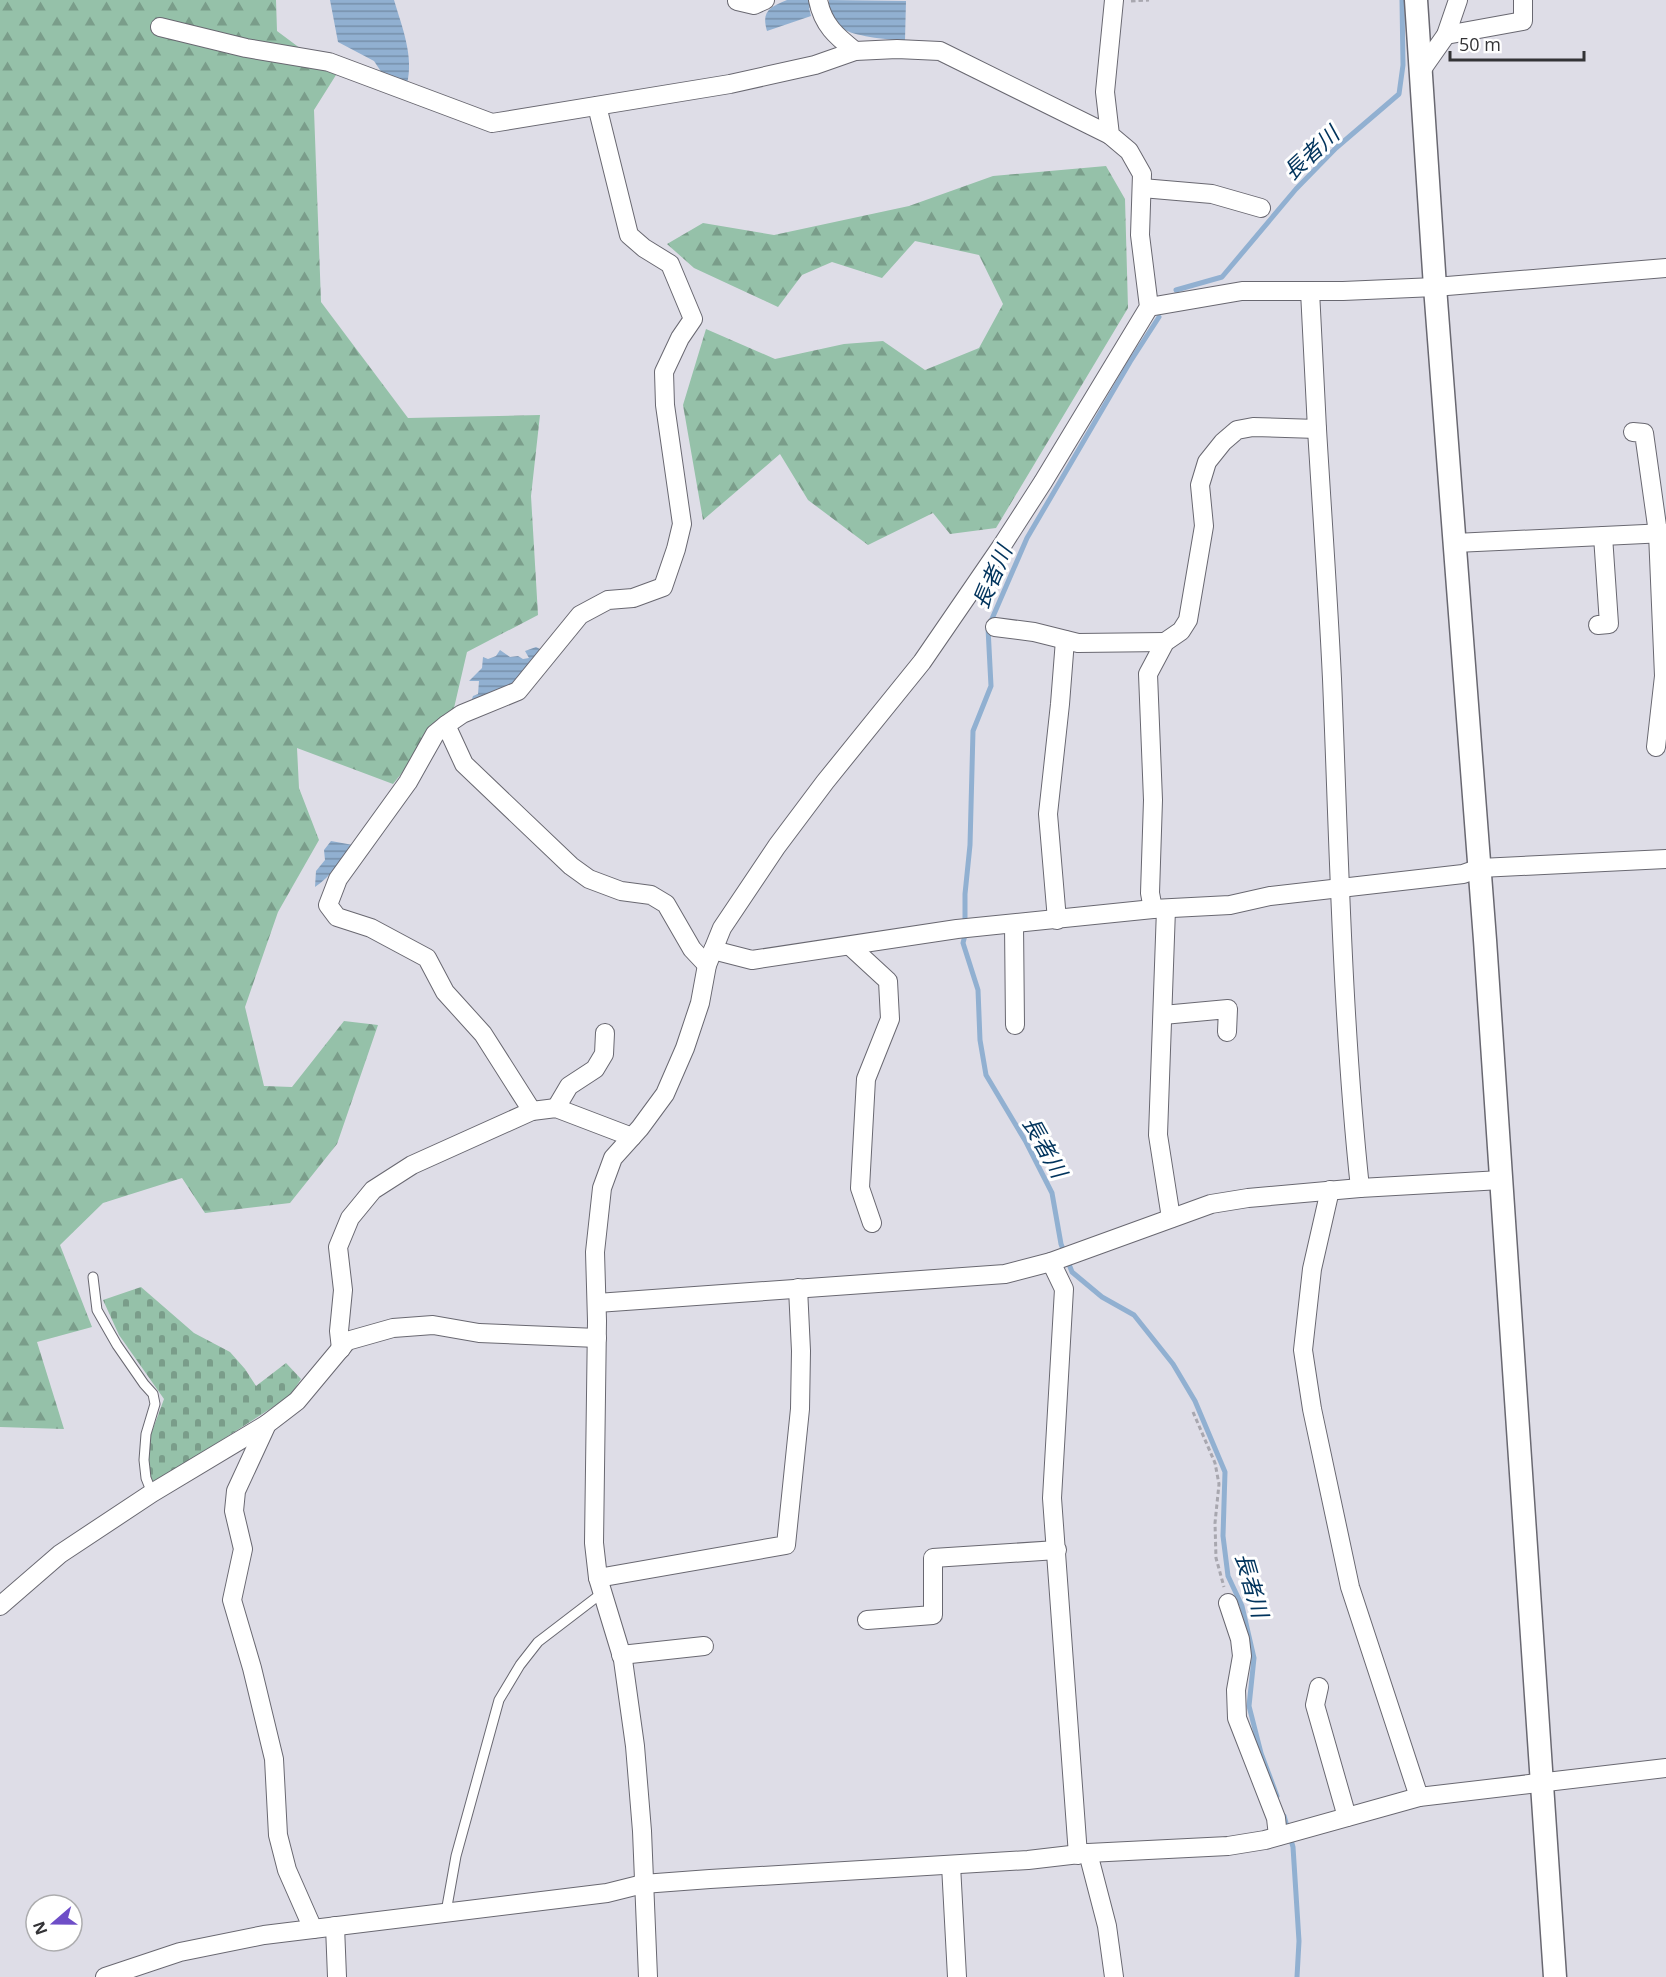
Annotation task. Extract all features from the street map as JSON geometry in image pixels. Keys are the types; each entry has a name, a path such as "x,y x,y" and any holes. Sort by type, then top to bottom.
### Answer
{"street":[{"path":"737,1 754,5 765,0"},
{"path":"818,0 819,8 832,32 855,51"},
{"path":"1110,135 1105,92 1114,0"},
{"path":"1416,0 1480,868 1555,1977"},
{"path":"1420,72 1446,35 1458,0"},
{"path":"1446,35 1522,21 1523,0"},
{"path":"160,27 246,48 329,62 492,123 730,84 815,65 855,51 897,49 940,51 1110,135 1129,151 1142,174 1140,235 1149,306 1004,544 922,662 825,782 777,846 722,928 710,958 700,1003 681,1058 665,1094 613,1158 602,1188 595,1252 597,1338 594,1543 600,1586 621,1655 635,1746 642,1832 648,1977"},
{"path":"532,1111 483,1034 445,992 427,958 371,928 337,916 328,905 338,879 408,782 435,734 462,714 518,691 580,615 608,600 633,598 663,587 676,549 682,524 665,405 664,372 680,338 693,319 670,264 644,248 629,235 597,106"},
{"path":"1142,189 1212,194 1261,208"},
{"path":"1149,306 1242,291 1436,287 1666,268"},
{"path":"1310,291 1353,1123 1360,1188"},
{"path":"1171,1218 1158,1135 1163,1015 1160,909 1150,893 1154,801 1148,674 1165,642 1181,631 1188,620 1204,526 1200,485 1208,462 1223,442 1237,430 1253,427 1317,429"},
{"path":"1633,432 1644,433 1662,533 1664,676 1656,747"},
{"path":"1455,543 1662,533"},
{"path":"1598,625 1609,624 1603,536"},
{"path":"995,627 1034,632 1078,643 1165,642"},
{"path":"1057,920 1047,814 1065,640"},
{"path":"446,725 464,764 571,866 589,879 621,891 651,895 666,904 692,949 710,958 752,960 965,929 1160,909 1230,905 1270,896 1463,874 1480,868 1666,858"},
{"path":"1014,924 1015,1025"},
{"path":"850,946 888,981 890,1019 866,1079 860,1188 872,1223"},
{"path":"1163,1015 1228,1009 1227,1032"},
{"path":"556,1108 569,1086 595,1069 604,1054 605,1033"},
{"path":"341,1349 339,1331 343,1290 338,1247 350,1218 374,1190 412,1165 532,1111 556,1108 632,1137"},
{"path":"597,1303 1005,1274 1061,1258 1211,1204 1330,1190 1501,1180"},
{"path":"1330,1190 1312,1269 1303,1350 1312,1409 1350,1587 1419,1797"},
{"path":"1061,1258 1064,1289 1052,1498 1083,1854 1107,1926 1114,1977"},
{"path":"600,1586 786,1545 800,1409 801,1351 798,1288"},
{"path":"0,1606 60,1554 152,1493 267,1424 297,1401 347,1341 393,1328 434,1325 479,1333 597,1338"},
{"path":"267,1424 236,1491 234,1511 243,1550 232,1600 252,1668 274,1760 278,1835 288,1869 312,1929"},
{"path":"867,1620 933,1616 933,1558 1057,1550"},
{"path":"1228,1603 1240,1638 1242,1656 1236,1690 1237,1718 1276,1818 1287,1834"},
{"path":"621,1655 704,1646"},
{"path":"1319,1687 1315,1705 1347,1817"},
{"path":"105,1977 180,1952 216,1943 334,1926 607,1893 643,1884 1228,1846 1287,1834 1419,1797 1666,1768"},
{"path":"951,1865 957,1977"},
{"path":"334,1926 337,1977"}],"lane":[{"path":"93,1277 97,1310 117,1345 153,1394 155,1404 146,1434 144,1460 146,1478 152,1493"},
{"path":"446,1912 456,1856 499,1701 520,1665 538,1642 600,1586"}],"path":[{"path":"1193,1412 1215,1463 1219,1484 1215,1523 1216,1558 1228,1603"}],"green space":[{"path":"0,0 276,0 277,31 336,75 314,110 321,302 408,418 540,415 531,496 538,615 467,652 454,708 393,784 297,748 299,788 319,840 278,912 245,1007 264,1086 292,1087 344,1021 378,1025 337,1144 290,1203 205,1213 182,1178 103,1203 60,1245 92,1327 37,1342 64,1429 0,1427"},
{"path":"1106,166 1125,199 1128,308 996,528 950,534 933,513 868,545 808,500 780,454 703,520 683,405 706,329 775,359 844,344 883,341 925,370 979,348 1003,304 979,255 915,241 882,278 832,262 802,275 778,307 694,268 667,244 703,223 774,235 909,206 993,176"},
{"path":"141,1287 194,1333 230,1352 256,1386 286,1363 301,1379 290,1396 152,1485 146,1467 151,1434 164,1399 119,1335 103,1300"}],"water":[{"path":"330,0 394,0 408,52 407,84 384,76 374,61 338,42"},
{"path":"787,0 812,0 813,6 809,8 811,16 767,31 766,14 776,5"},
{"path":"829,0 906,1 905,40 873,38 848,32 835,20"},
{"path":"548,644 513,687 471,702 473,696 478,694 479,681 469,681 482,668 483,657 488,659 496,656 500,650 510,657 529,658 525,651 536,647 540,649"},
{"path":"331,841 353,845 331,873 315,887 316,871 325,860 324,850"}],"waterway":[{"name":"長者川","path":"1176,290 1222,277 1296,189 1336,148 1399,94 1403,65 1402,0"},
{"name":"長者川","path":"1159,317 1130,362 1027,538 988,628 991,686 973,731 970,845 963,943 978,990 980,1040 986,1075 1026,1142 1052,1193 1061,1244 1072,1272 1102,1297 1134,1315 1173,1364 1195,1401 1225,1472 1223,1536 1228,1576 1242,1606 1254,1658 1249,1706 1261,1753 1277,1796"},
{"name":"長者川","path":"1284,1816 1293,1847 1299,1941 1297,1977"}]}
